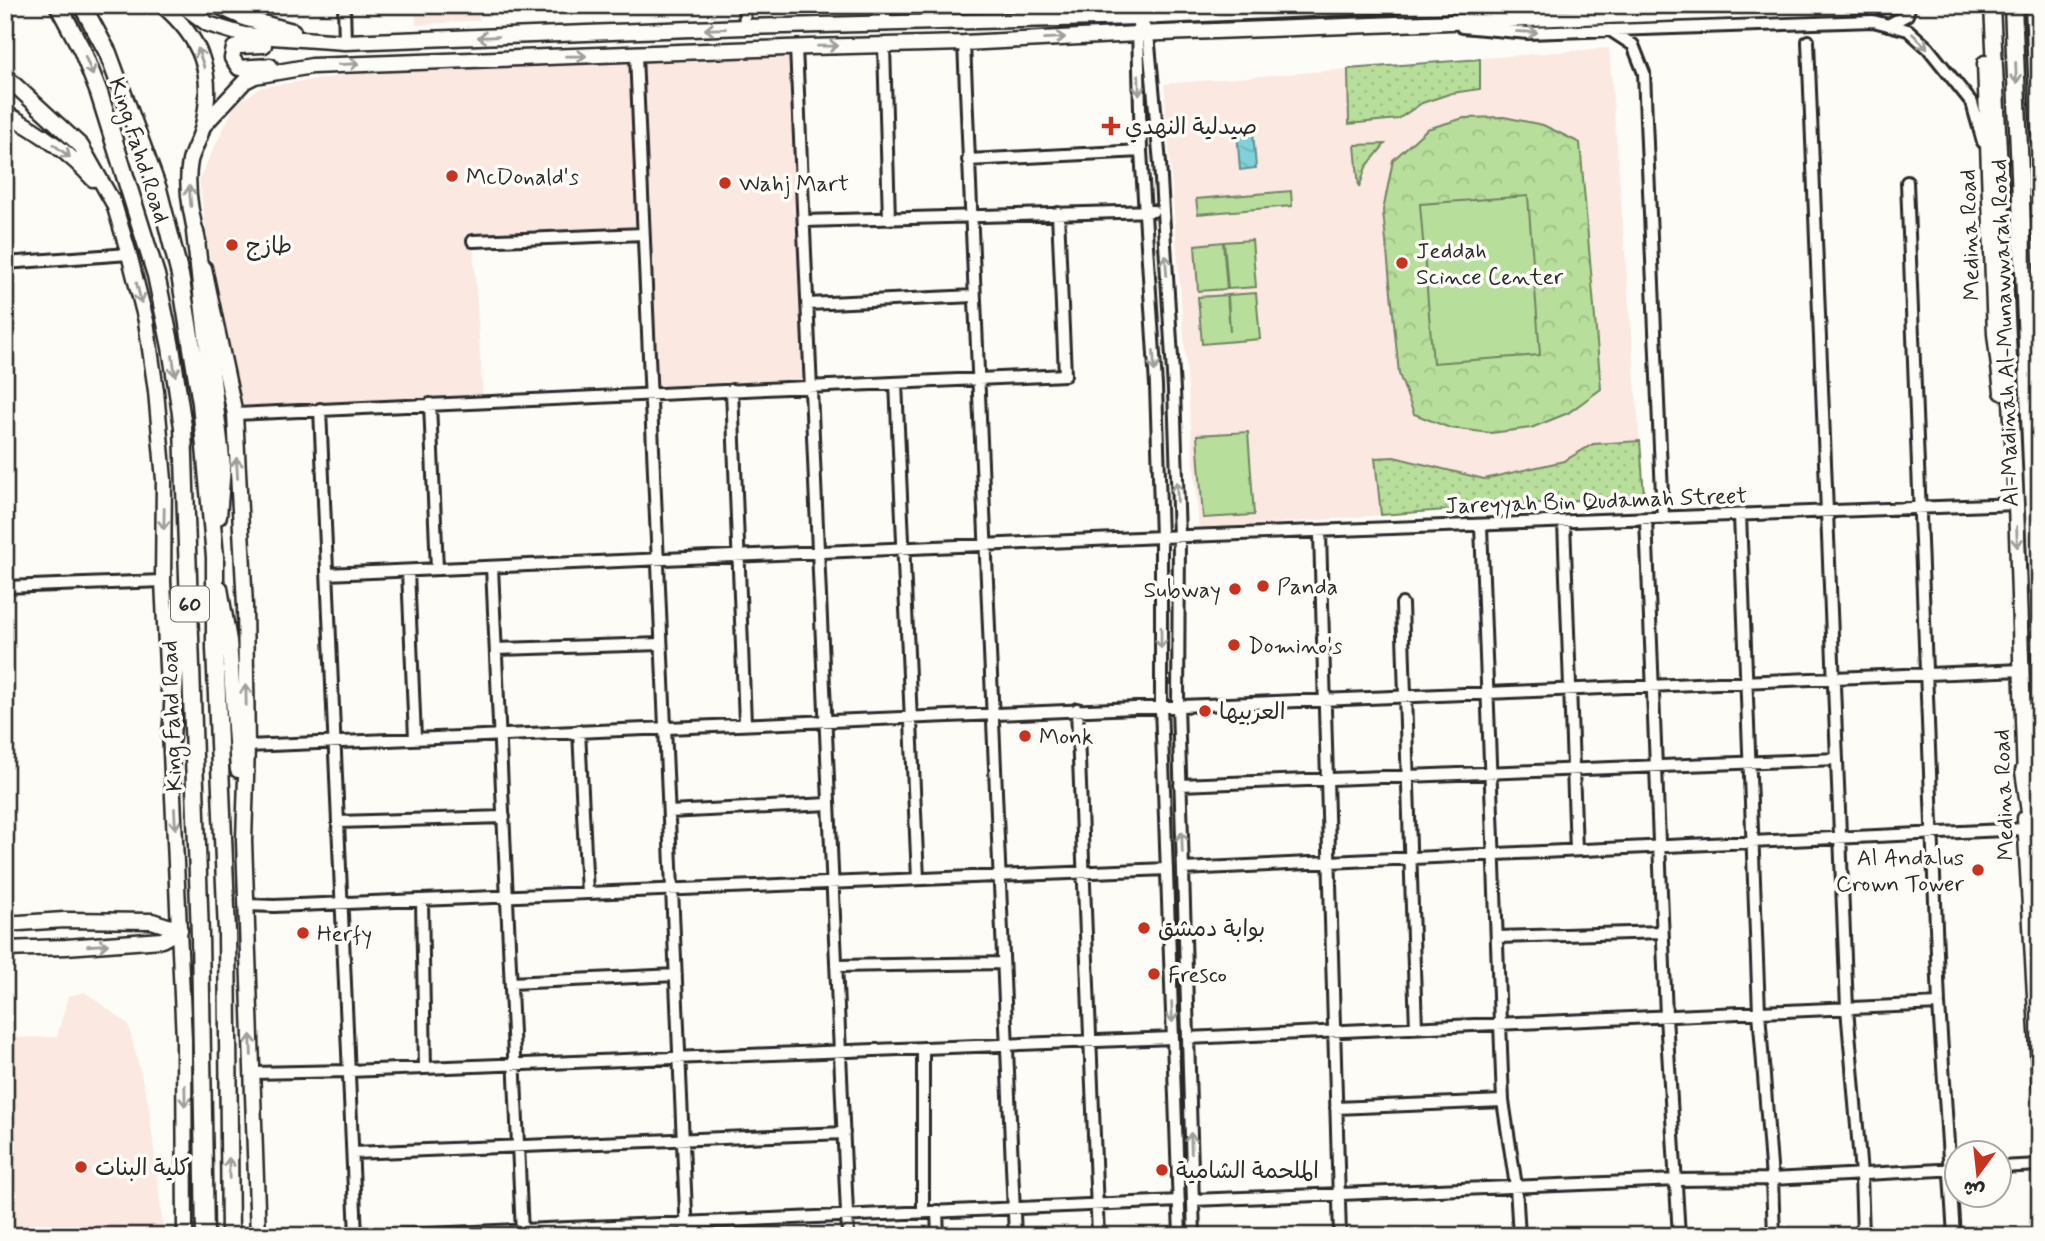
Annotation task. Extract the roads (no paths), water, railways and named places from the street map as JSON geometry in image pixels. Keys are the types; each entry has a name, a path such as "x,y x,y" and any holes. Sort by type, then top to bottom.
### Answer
{"highway":[{"name":"King Fahd Road","path":"58,5 82,50 99,93 156,275 181,414 201,936 205,1236"},
{"name":"King Fahd Road","path":"82,5 108,53 158,189 180,275 201,403 215,557 215,648 227,932 230,1236"},
{"name":"Al-Madinah Al-Munawwarah Road","path":"2013,5 2040,658"},
{"path":"2034,5 2040,140"},
{"path":"195,232 222,467 215,557"},
{"path":"171,738 186,495"},
{"path":"2024,771 2040,880"}],"main road":[{"path":"162,5 195,40 205,65 207,88 204,125 190,161 188,195 235,414 245,606 247,746 244,841"},
{"path":"182,5 208,24 244,35 345,42"},
{"path":"216,5 275,27 345,42"},
{"path":"1396,5 1139,17 745,27 239,46 234,48 232,58 239,68 312,66 964,43 1893,5"},
{"name":"Medina Road","path":"1983,5 1996,334 2016,504"},
{"name":"Medina Road","path":"1992,5 2016,504 2025,830 2040,1085"},
{"path":"204,125 245,82 256,76 312,66"},
{"path":"5,76 81,146 114,204 146,321 164,480 163,581 180,930 188,1236"},
{"path":"5,113 38,132 79,164 114,204"},
{"path":"215,557 229,641 244,841 258,1236"},
{"path":"7,923 64,920 152,921 180,930"},
{"path":"64,920 66,947"},
{"path":"5,949 162,940 180,930"},
{"path":"253,1236 255,1143"}],"street":[{"path":"344,5 345,42"},
{"path":"744,5 745,27"},
{"path":"884,5 885,25"},
{"path":"1888,25 1907,15 1910,5"},
{"path":"1139,17 1163,210 1170,327 1179,537 1178,705 1194,1236"},
{"path":"1435,24 1528,33 1873,21 1908,30 1928,48 1972,103 1980,128 1989,176"},
{"path":"1610,30 1633,45 1644,73 1662,518"},
{"path":"1143,34 1141,151 1153,329 1161,537 1161,706 1180,1236"},
{"path":"1808,41 1847,1008 1861,1174 1863,1236"},
{"path":"964,43 1015,1236"},
{"path":"884,46 889,219"},
{"path":"796,47 848,1236"},
{"path":"636,55 687,1236"},
{"path":"968,160 1141,151"},
{"path":"1907,182 1939,1004 1951,1140"},
{"path":"804,221 1163,210"},
{"path":"235,414 1065,375 1058,213"},
{"path":"473,241 643,234"},
{"path":"5,263 129,254"},
{"path":"808,304 974,296"},
{"path":"1153,329 1170,327"},
{"path":"896,383 918,879"},
{"path":"732,390 746,723"},
{"path":"429,404 437,569"},
{"path":"320,409 356,1236"},
{"name":"Jareyyah Bin Qudamah Street","path":"327,574 985,547 1161,537 1320,533 2016,504"},
{"path":"1741,515 1759,1012 1774,1236"},
{"path":"1646,519 1662,932 1679,1236"},
{"path":"1564,523 1576,850"},
{"path":"1481,526 1503,1101 1516,1186 1519,1236"},
{"path":"1320,533 1340,1236"},
{"path":"492,567 522,1232"},
{"path":"408,571 415,738"},
{"path":"5,587 163,581"},
{"path":"1402,604 1416,1028"},
{"path":"496,649 662,644"},
{"path":"247,746 2022,670"},
{"path":"1077,709 1098,1236"},
{"path":"579,731 587,893"},
{"path":"1180,785 1837,759"},
{"path":"669,812 830,804"},
{"path":"338,822 504,817"},
{"path":"1183,869 2025,830"},
{"path":"247,905 507,897 1167,869"},
{"path":"5,886 7,923"},
{"path":"422,900 425,1068"},
{"path":"1497,937 1662,932"},
{"path":"837,966 1003,963"},
{"path":"511,983 676,975"},
{"path":"1188,1038 1939,1004"},
{"path":"252,1073 1173,1038"},
{"path":"923,1048 923,1212"},
{"path":"1336,1108 1503,1101"},
{"path":"353,1153 844,1133"},
{"path":"2014,1166 2040,1165"},
{"path":"1193,1200 1677,1180 1772,1179 1944,1170"},
{"path":"384,1236 1179,1201"},
{"path":"1954,1210 1954,1236"},
{"path":"937,1211 938,1236"}],"water":[{"path":"1253,131 1256,168 1240,170 1237,132"}],"place":[{"name":"صيدلية النهدي","path":"1111,126"},
{"name":"McDonald's","path":"452,176"},
{"name":"Wahj Mart","path":"725,183"},
{"name":"طازج","path":"232,245"},
{"name":"Jeddah Scince Center","path":"1402,263"},
{"name":"Panda","path":"1263,586"},
{"name":"Subway","path":"1235,589"},
{"name":"Domino's","path":"1234,645"},
{"name":"العربيها","path":"1205,711"},
{"name":"Monk","path":"1025,736"},
{"name":"Al Andalus Crown Tower","path":"1978,870"},
{"name":"بوابة دمشق","path":"1144,928"},
{"name":"Herfy","path":"303,933"},
{"name":"Fresco","path":"1154,974"},
{"name":"كلية البنات","path":"81,1167"},
{"name":"الملحمة الشامية","path":"1162,1170"}]}
